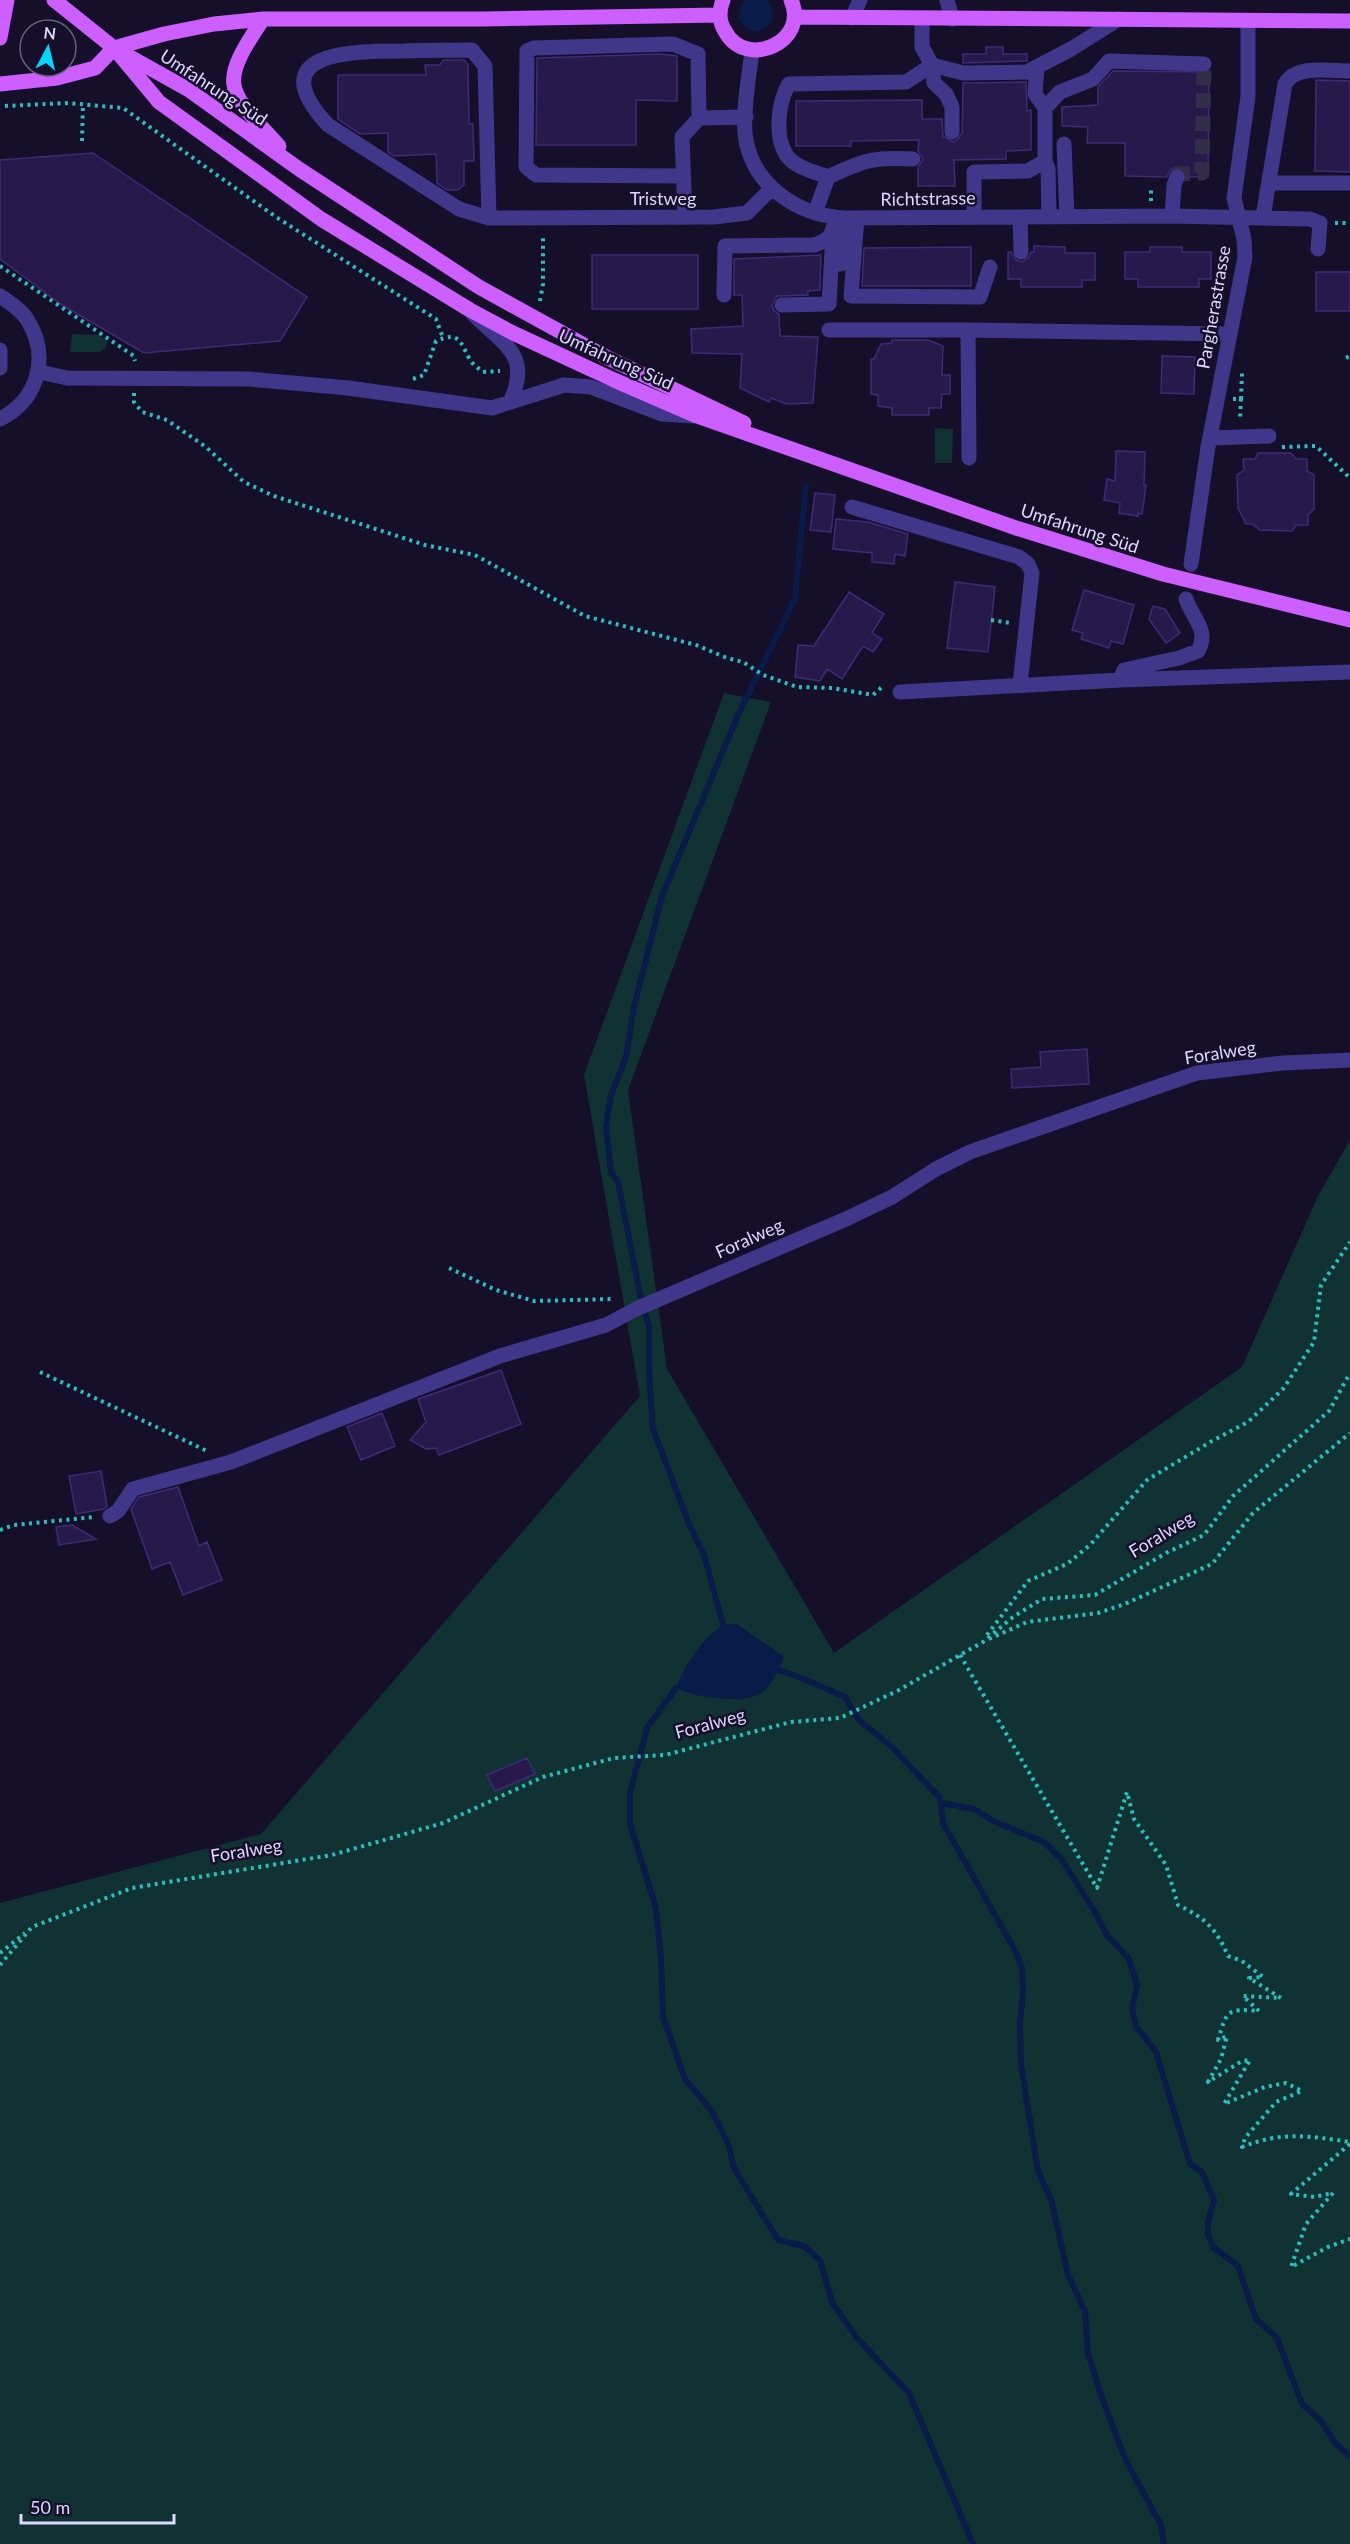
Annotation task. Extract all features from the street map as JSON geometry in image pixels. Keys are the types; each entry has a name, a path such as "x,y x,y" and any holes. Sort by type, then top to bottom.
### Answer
{"main road":[{"path":"0,38 7,0"},
{"path":"54,0 114,48"},
{"path":"723,0 720,15 722,26 733,42 752,51 775,46 785,39 794,17 791,0"},
{"path":"0,84 57,78 95,68 114,48 164,34 214,24 263,20 720,15"},
{"path":"794,17 1350,21"},
{"path":"263,20 240,53 236,65 234,90 240,103 299,169"},
{"name":"Umfahrung Süd","path":"114,48 189,90 299,169 479,287 606,357 804,452"},
{"name":"Umfahrung Süd","path":"114,48 159,102 321,219 470,310 521,337 697,416 804,452 941,503 1089,552 1218,589 1350,620"}],"street":[{"path":"852,18 860,0"},
{"path":"947,0 952,19"},
{"path":"922,19 922,47 932,65 934,83 946,94 952,108 952,132"},
{"path":"828,177 801,166 787,156 780,135 780,117 782,96 789,84 906,82 932,65 963,73 1027,72 1119,19"},
{"name":"Pargherastrasse","path":"1191,564 1228,334 1245,258 1244,239 1234,198 1248,96 1248,21"},
{"path":"684,176 536,175 526,167 527,51 534,48 673,44 698,54 699,118 682,137 684,176 685,217"},
{"name":"Tristweg","path":"489,218 485,66 472,50 368,51 322,58 311,66 305,82 306,94 313,109 328,125 459,209 489,218 685,217 747,213 771,188"},
{"name":"Richtstrasse","path":"752,51 745,134 751,157 759,175 771,188 815,213 846,218 1172,216 1310,219 1320,223 1318,249"},
{"path":"1045,108 1060,92 1093,79 1109,62 1204,63"},
{"path":"1037,67 1035,94 1045,108 1045,161 1048,169 1049,217"},
{"path":"1263,217 1285,84 1288,78 1300,72 1350,71"},
{"path":"699,118 746,117"},
{"path":"1064,144 1067,217"},
{"path":"815,213 828,177 876,158 913,159"},
{"path":"974,217 974,172 1028,171 1045,161"},
{"path":"1172,216 1174,185 1177,177"},
{"path":"1269,183 1350,183"},
{"path":"1020,217 1021,252"},
{"path":"724,295 724,246 814,245 826,242 846,218"},
{"path":"841,264 846,218"},
{"path":"846,218 851,296 980,297 990,267"},
{"path":"782,304 829,304 833,234"},
{"path":"0,296 27,319 41,355 39,372 28,396 9,415 0,419"},
{"path":"470,310 517,357 518,384 510,402"},
{"path":"1233,319 1250,319"},
{"path":"829,330 1228,334"},
{"path":"968,330 969,458"},
{"path":"0,350 0,368"},
{"path":"39,372 67,378 249,379 348,388 492,408 564,385 591,387 662,414 697,416"},
{"path":"1211,438 1269,436"},
{"path":"852,507 1019,557 1028,564 1032,573 1020,685"},
{"path":"1120,680 1124,670 1179,658 1198,651 1203,630 1189,609 1186,599"},
{"path":"900,692 1120,680 1350,672"},
{"name":"Foralweg","path":"110,1516 118,1511 133,1490 231,1462 500,1356 606,1325 635,1309 846,1219 892,1197 936,1169 970,1152 1056,1124 1197,1073 1283,1063 1350,1060"}],"path":[{"path":"82,141 83,104"},
{"path":"5,106 83,104 123,108 276,217 436,320 443,338"},
{"path":"540,302 543,293 543,218"},
{"path":"0,266 134,356 137,366"},
{"path":"409,379 416,379 424,375 436,341 443,338 458,339 465,346 474,364 483,372 492,373 504,370"},
{"path":"1240,404 1242,370"},
{"path":"134,393 134,402 142,412 167,420 206,447 244,482 274,496 424,545 475,555 585,616 696,645 748,665 763,675 797,687 832,688 873,695 882,687"},
{"path":"1280,447 1316,446 1350,478"},
{"path":"982,1642 1028,1581 1067,1564 1090,1545 1147,1480 1248,1422 1283,1389 1314,1342 1321,1285 1350,1242"},
{"path":"449,1268 496,1290 534,1301 617,1299 635,1309"},
{"path":"40,1372 231,1462"},
{"name":"Foralweg","path":"0,1965 32,1927 132,1888 332,1856 442,1823 543,1777 614,1758 665,1755 791,1722 842,1718 982,1642 1013,1617 1042,1599 1095,1594 1166,1553 1204,1535 1233,1496 1329,1412 1350,1373"},
{"path":"982,1642 1027,1622 1098,1613 1125,1604 1212,1564 1253,1513 1350,1433"},
{"path":"0,1530 14,1525 52,1520 110,1516"},
{"path":"960,1655 1097,1888 1127,1791 1134,1819 1166,1865 1178,1905 1201,1916 1221,1939 1228,1956 1242,1961 1263,1977 1249,1978 1281,1998 1243,1996 1259,2011 1232,2011 1225,2016 1218,2040 1227,2036 1221,2059 1208,2082 1242,2061 1250,2060 1224,2104 1265,2087 1286,2083 1302,2091 1276,2102 1245,2138 1242,2147 1280,2136 1296,2134 1350,2143"},
{"path":"0,1953 32,1927"},
{"path":"1350,2143 1291,2194 1314,2196 1334,2193 1305,2224 1291,2267 1328,2247 1350,2239"}],"green space":[{"path":"72,334 99,335 107,341 106,348 100,352 70,352"},
{"path":"935,428 953,429 952,463 935,463"},
{"path":"724,693 771,702 628,1090 667,1369 834,1653 1242,1367 1318,1196 1350,1140 1350,2544 0,2544 0,1903 261,1834 640,1396 584,1075"}],"water":[{"path":"756,-3 768,2 773,14 768,26 756,31 744,26 739,14 744,2"},
{"path":"723,1624 737,1624 784,1657 773,1680 760,1693 743,1699 706,1697 676,1688 695,1653"}],"building":[{"path":"986,47 1003,47 1003,54 1027,54 1027,61 963,63 963,54 986,54"},
{"path":"660,54 677,56 677,101 636,100 636,145 536,145 537,58"},
{"path":"443,60 464,60 468,65 469,124 473,124 474,161 464,161 464,185 458,190 447,190 437,183 436,154 394,156 388,152 388,133 360,134 338,119 338,75 426,75 425,65 440,65"},
{"path":"1113,71 1209,72 1208,177 1187,177 1184,170 1176,167 1170,170 1167,177 1125,176 1125,143 1087,143 1088,127 1062,126 1062,107 1098,105 1098,87"},
{"path":"1316,80 1350,81 1350,172 1315,171"},
{"path":"1026,82 1027,111 1031,110 1031,150 1006,151 1006,159 954,160 955,186 918,186 918,167 923,159 918,151 919,140 851,141 851,146 796,146 796,101 922,100 922,119 942,119 943,136 953,142 962,133 963,83"},
{"path":"93,153 307,297 280,341 144,353 62,305 0,259 0,160"},
{"path":"1034,246 1065,247 1065,253 1095,253 1095,280 1082,280 1082,287 1021,287 1021,279 1008,279 1008,252 1011,252 1016,260 1022,262 1029,257 1031,252 1034,252"},
{"path":"971,247 971,286 862,286 864,248"},
{"path":"1150,247 1182,247 1182,252 1211,252 1211,279 1199,279 1199,287 1138,287 1138,279 1125,279 1125,252 1150,252"},
{"path":"592,255 698,255 698,309 592,309"},
{"path":"821,255 820,290 808,291 808,295 777,296 772,305 774,311 779,314 780,336 818,337 813,403 787,404 771,398 769,402 740,388 742,354 692,353 691,329 743,326 742,295 734,295 734,259"},
{"path":"1316,272 1350,272 1350,311 1316,311"},
{"path":"892,340 928,340 943,346 942,375 950,375 950,394 942,394 941,408 929,408 929,415 892,415 892,408 878,406 878,395 871,394 871,359 874,359 881,344 892,343"},
{"path":"1162,356 1195,357 1194,394 1161,393"},
{"path":"1116,451 1145,452 1144,485 1146,485 1142,514 1138,513 1138,516 1119,513 1120,503 1104,500 1107,479 1115,481"},
{"path":"1258,453 1291,453 1296,459 1307,459 1307,471 1314,475 1314,509 1308,515 1308,525 1296,525 1292,531 1260,530 1252,524 1246,524 1238,508 1237,475 1244,470 1243,459 1255,459"},
{"path":"815,493 835,495 831,532 810,530"},
{"path":"836,519 868,522 908,534 905,556 895,554 894,564 872,562 872,553 833,549"},
{"path":"955,582 995,587 988,652 947,648"},
{"path":"1084,590 1134,605 1123,644 1111,641 1109,648 1081,639 1083,633 1072,630"},
{"path":"849,592 884,614 872,633 882,639 873,652 863,646 842,679 827,669 820,681 795,677 798,645 814,646"},
{"path":"1153,606 1165,609 1180,633 1166,643 1149,619"},
{"path":"1087,1049 1089,1084 1012,1088 1011,1069 1041,1067 1040,1052"},
{"path":"501,1370 521,1424 439,1455 436,1448 426,1449 410,1440 426,1422 418,1399"},
{"path":"382,1413 395,1446 361,1460 347,1427"},
{"path":"101,1471 107,1506 104,1509 76,1514 69,1476"},
{"path":"178,1487 199,1546 207,1542 222,1580 183,1595 170,1562 152,1569 131,1509 139,1497"},
{"path":"72,1525 96,1539 59,1545 56,1527"},
{"path":"527,1758 535,1774 495,1791 487,1775"}],"waterway":[{"path":"723,1624 704,1555 689,1524 653,1429 649,1373 649,1327 640,1294 618,1182 611,1172 606,1128 610,1098 626,1057 634,1007 662,896 739,713 795,599 806,486"},
{"path":"779,1670 845,1697 859,1720 893,1748 940,1798 943,1823 1016,1952 1022,1968 1021,2065 1038,2171 1052,2202 1068,2275 1085,2311 1088,2353 1101,2395 1126,2461 1161,2525 1164,2544"},
{"path":"676,1688 647,1728 630,1793 630,1824 656,1908 663,2017 685,2079 712,2111 729,2146 734,2168 778,2240 804,2246 820,2260 832,2302 857,2338 909,2393 973,2544"},
{"path":"941,1803 974,1809 993,1821 1044,1842 1062,1860 1107,1935 1129,1959 1137,1985 1132,2010 1136,2026 1156,2052 1190,2164 1202,2172 1214,2200 1208,2222 1208,2235 1214,2248 1238,2266 1256,2319 1277,2338 1302,2404 1321,2421 1336,2444 1350,2456"}],"tunnel":[{"path":"1177,177 1178,174 1202,173 1204,64"}]}
